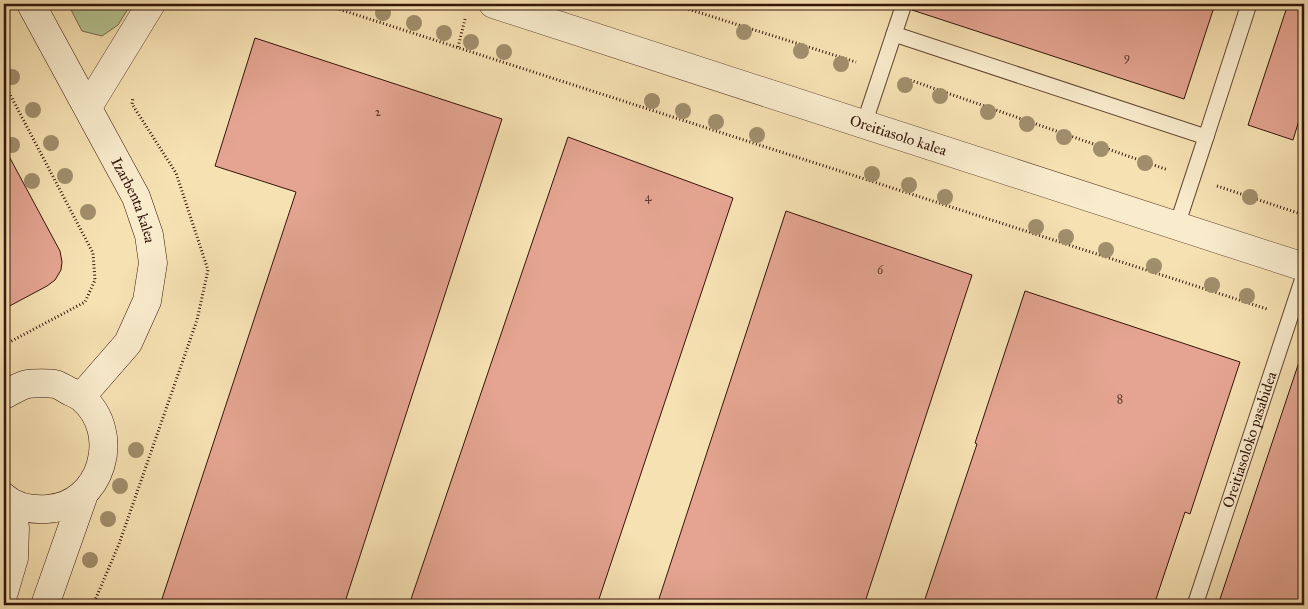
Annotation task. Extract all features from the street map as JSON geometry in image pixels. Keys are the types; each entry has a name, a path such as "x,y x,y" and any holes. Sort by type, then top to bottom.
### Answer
{"street":[{"name":"Izarbenta kalea","path":"31,4 136,197 149,235 153,263 147,301 128,343 81,397"},
{"path":"88,107 151,4"},
{"name":"Oreitiasolo kalea","path":"493,4 1304,267"},
{"path":"4,395 28,384 56,384 81,397 95,413 103,434 104,456 97,476 84,494 45,605"},
{"path":"7,500 36,510 53,509 69,504 84,494"},
{"path":"4,592 14,558 16,528 7,500"}],"lane":[{"path":"864,124 904,4"},
{"path":"1177,225 1249,4"},
{"path":"894,34 1206,137"},
{"name":"Oreitiasoloko pasabidea","path":"1195,605 1304,275"}],"path":[{"path":"323,4 1290,316"},
{"path":"672,4 882,70 1192,178 1304,214"},
{"path":"458,47 466,12"},
{"path":"4,83 93,253 95,280 85,302 4,345"}],"green space":[{"path":"68,4 131,4 118,25 102,36 82,31"}],"building":[{"path":"913,4 1215,4 1184,99 912,10"},
{"path":"1288,4 1304,4 1304,104 1293,140 1248,125"},
{"path":"255,38 502,119 344,605 160,605 296,192 215,166"},
{"path":"568,137 733,198 597,605 409,605"},
{"path":"4,147 60,251 62,262 61,270 55,280 4,309"},
{"path":"786,211 972,275 864,605 657,605"},
{"path":"1025,291 1240,362 1190,514 1185,512 1154,605 923,605 977,444 975,443"},
{"path":"1299,362 1304,363 1304,605 1218,605"}]}
